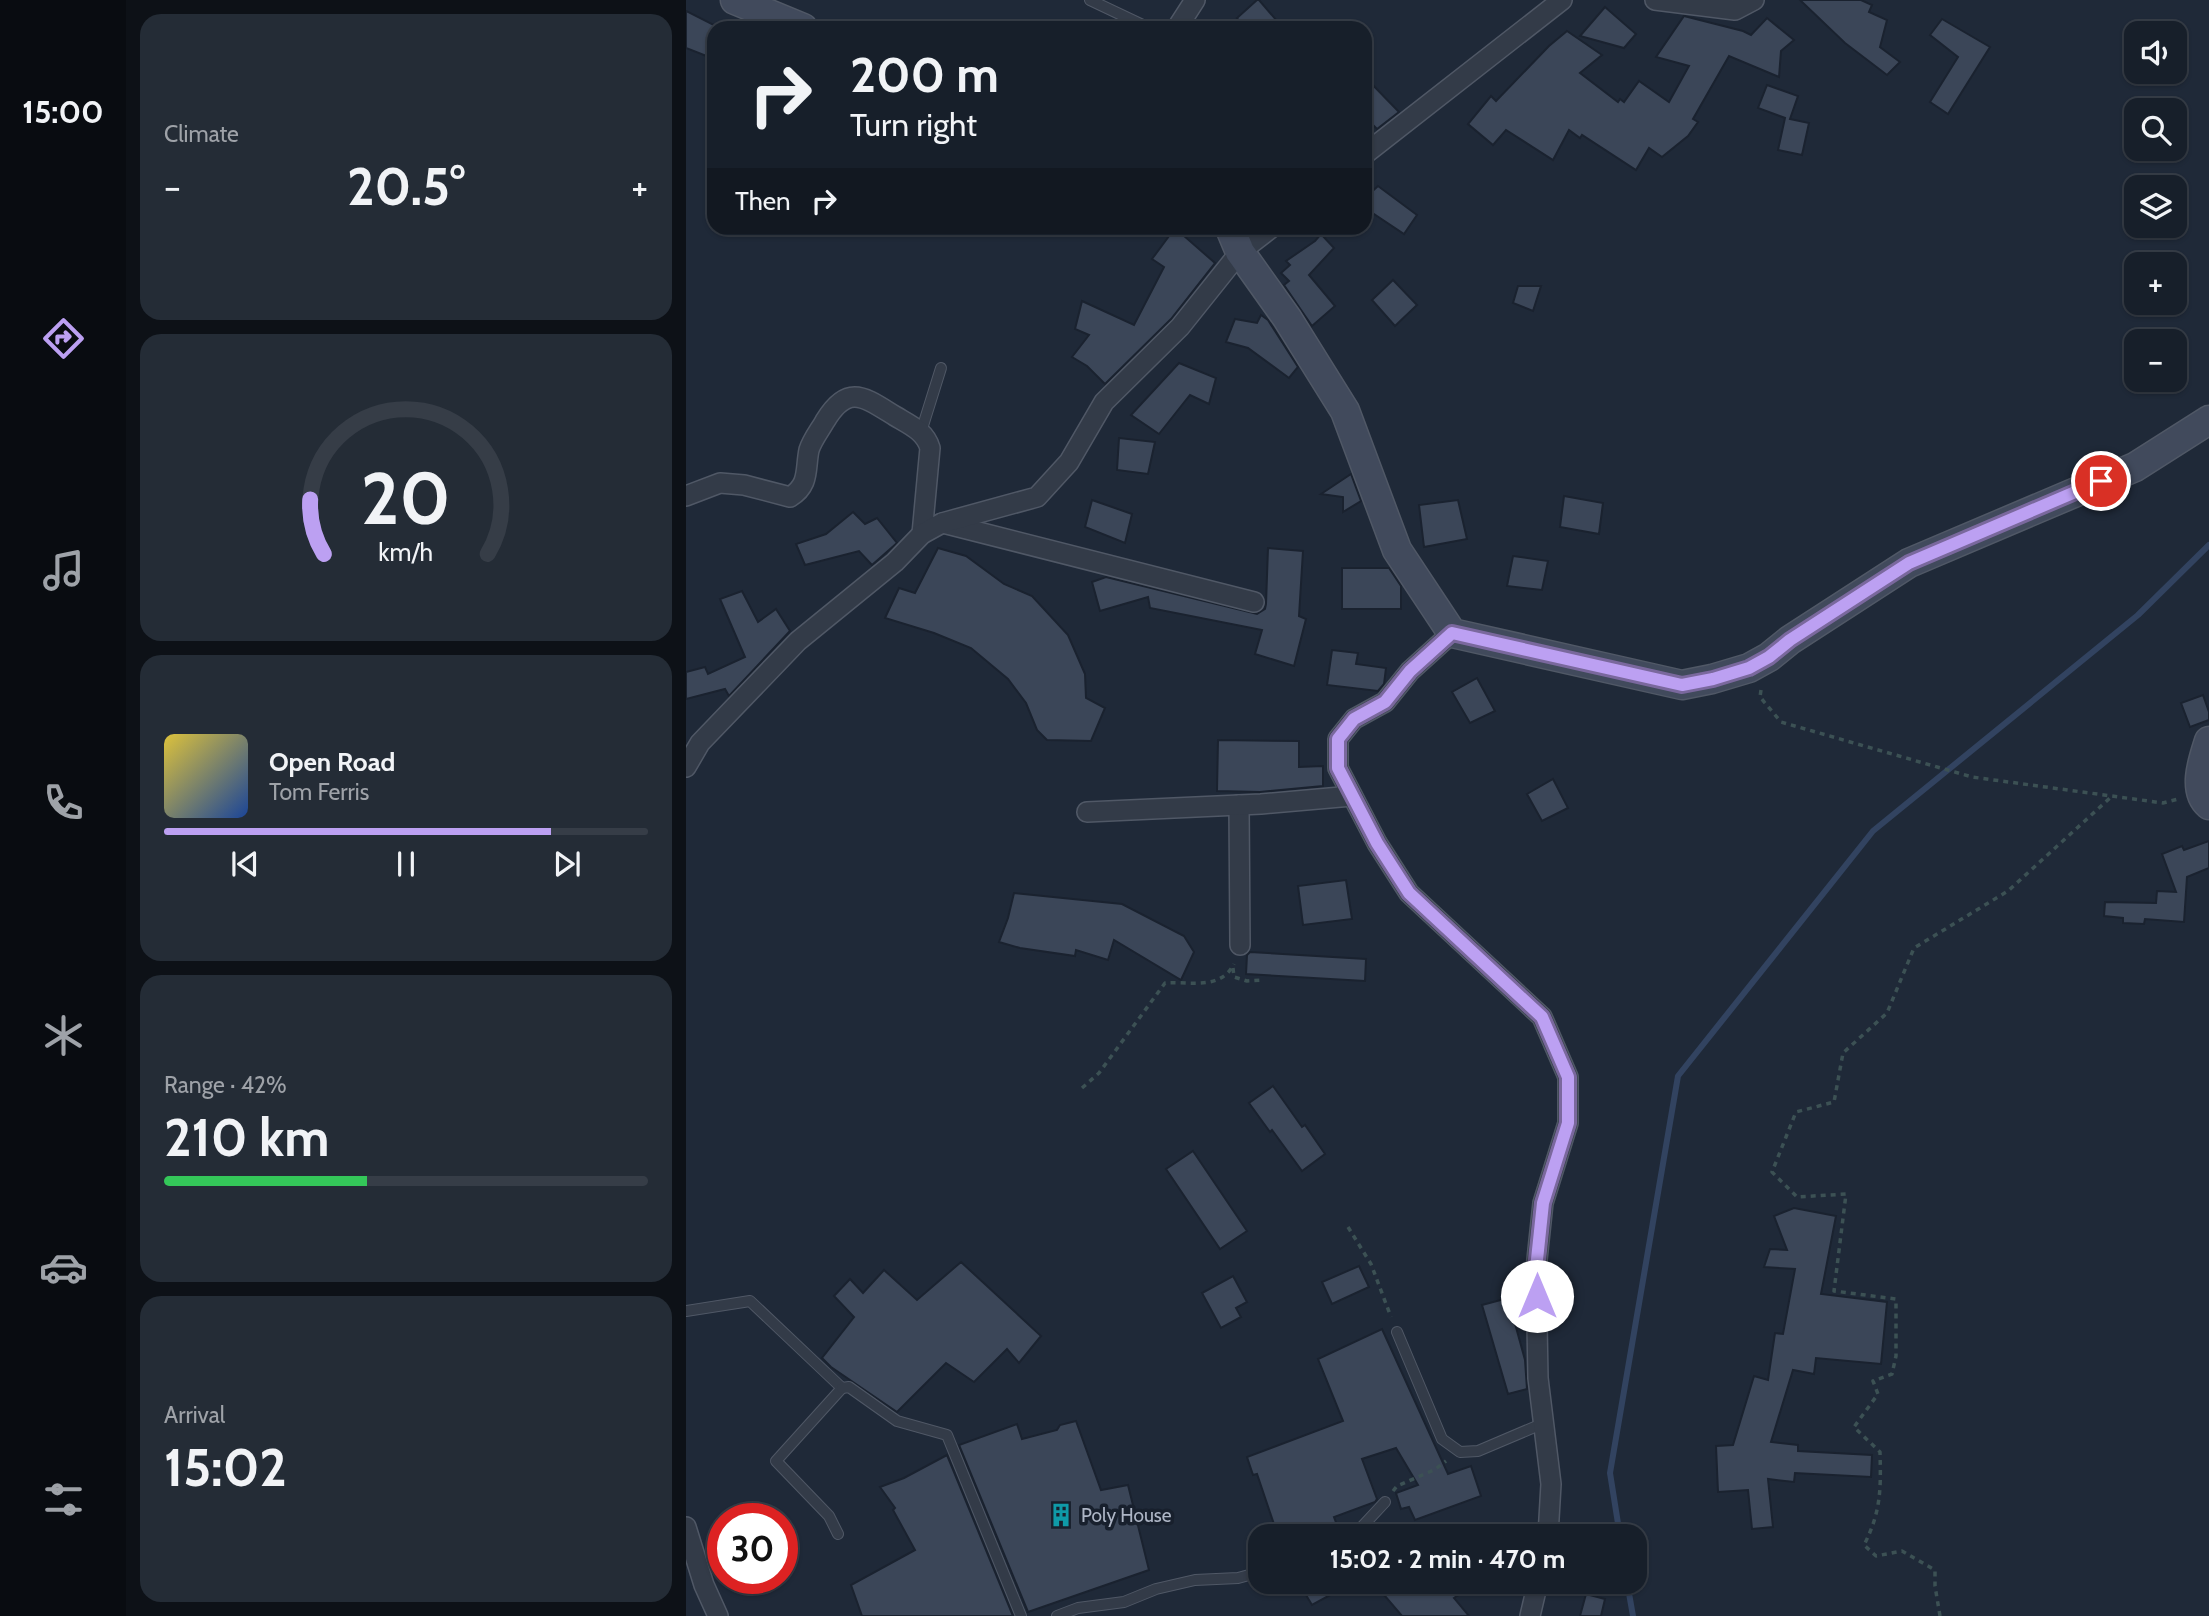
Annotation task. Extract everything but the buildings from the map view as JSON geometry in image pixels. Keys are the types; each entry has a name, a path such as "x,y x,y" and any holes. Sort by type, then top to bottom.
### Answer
{"street":[{"path":"735,0 786,21"},
{"path":"1182,21 1195,0"},
{"path":"1372,149 1562,0"},
{"path":"1656,0 1735,10 1754,0"},
{"path":"686,767 700,743 798,641 895,562 922,534 942,523 1037,497 1069,462 1104,402 1181,327 1235,240 1345,411 1397,550 1452,633 1682,685 1749,668 1909,563 2134,467 2209,420"},
{"path":"686,496 720,483 744,485 790,497 807,479 810,448 826,419 838,401 851,397 869,400 921,432 930,448 922,534"},
{"path":"942,523 1254,602"},
{"path":"1452,633 1410,671 1385,702 1354,719 1338,739 1338,768 1377,843 1409,893 1542,1017 1568,1077 1568,1123 1543,1203 1536,1269 1538,1378 1551,1484 1549,1524"},
{"path":"2205,799 2202,765 2209,741"},
{"path":"1087,813 1352,796"},
{"path":"1239,805 1240,945"},
{"path":"686,1527 704,1585 718,1616"},
{"path":"1530,1616 1535,1594"}],"lane":[{"path":"1090,0 1134,21"},
{"path":"921,432 941,368"},
{"path":"686,1311 750,1301 842,1388"},
{"path":"1397,1332 1442,1439 1460,1452 1478,1451 1544,1423"},
{"path":"838,1534 829,1516 776,1461 842,1388 849,1387 897,1421 947,1435 1021,1616"},
{"path":"1365,1524 1385,1502"},
{"path":"1057,1616 1078,1608 1124,1602 1195,1580 1248,1575"}],"path":[{"path":"1769,657 1759,697 1781,722 1972,777 2163,803 2205,799"},
{"path":"1940,1616 1935,1570 1902,1551 1877,1556 1864,1545 1876,1521 1881,1477 1880,1452 1854,1427 1878,1394 1873,1381 1892,1374 1896,1356 1896,1299 1834,1291 1846,1194 1797,1197 1772,1172 1796,1112 1834,1102 1843,1053 1887,1013 1914,948 2008,891 2111,797"},
{"path":"1240,945 1233,968 1234,977 1247,981 1264,980"},
{"path":"1082,1087 1099,1073 1165,983 1199,985 1216,980 1233,968"},
{"path":"1348,1227 1371,1264 1397,1332"},
{"path":"1385,1502 1397,1486 1434,1470 1460,1452"}],"waterway":[{"path":"1618,1524 1610,1473 1678,1076 1873,831 2138,615 2209,545"},
{"path":"1629,1594 1633,1616"}],"place":[{"name":"Poly House","path":"1061,1515"}],"route":[{"path":"1537,1296 1536,1269 1543,1203 1568,1123 1568,1077 1542,1017 1409,893 1377,843 1338,768 1338,739 1354,719 1385,702 1410,671 1452,633 1682,685 1749,668 1909,563 2101,481"}]}
